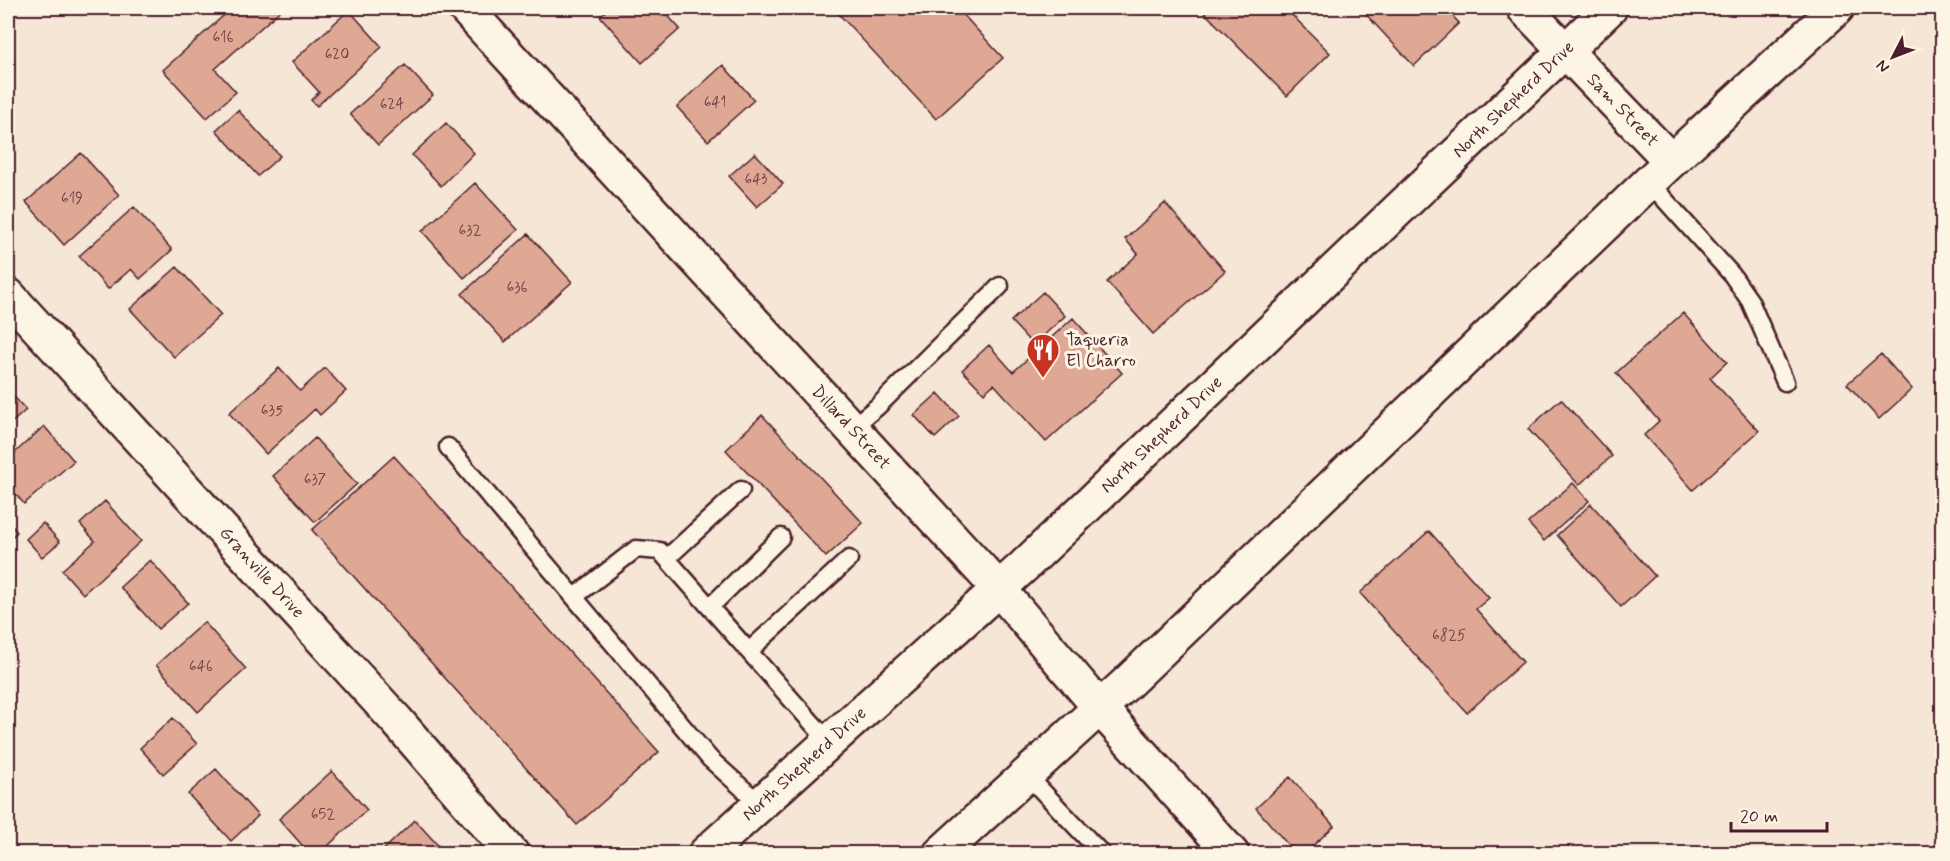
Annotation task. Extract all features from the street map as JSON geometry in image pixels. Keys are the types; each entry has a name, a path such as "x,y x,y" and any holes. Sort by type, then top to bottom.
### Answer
{"main road":[{"name":"Dillard Street","path":"465,8 999,589 1100,708 1232,854"},
{"name":"Sam Street","path":"1524,8 1564,51 1660,172"},
{"name":"North Shepherd Drive","path":"705,854 999,589 1610,8"},
{"path":"940,854 1100,708 1660,172 1837,8"},
{"name":"Granville Drive","path":"8,295 397,721 512,854"}],"lane":[{"path":"1660,172 1750,301 1785,382"},
{"path":"851,428 878,407 1000,286"},
{"path":"448,447 710,759 760,804"},
{"path":"667,558 741,490"},
{"path":"710,607 781,537"},
{"path":"574,597 636,549 660,551 829,742"},
{"path":"749,651 849,559"},
{"path":"1026,774 1101,854"}],"building":[{"path":"232,8 283,8 215,69 236,92 207,118 163,70"},
{"path":"609,8 661,8 680,29 642,63 600,16"},
{"path":"838,8 957,8 1003,58 936,119 835,10"},
{"path":"1200,8 1285,8 1330,53 1287,96"},
{"path":"1360,8 1445,8 1459,23 1414,66"},
{"path":"349,10 382,47 317,106 311,100 319,92 292,62"},
{"path":"405,65 433,95 378,145 350,114"},
{"path":"723,65 754,100 708,141 677,107"},
{"path":"238,110 280,156 258,176 216,130"},
{"path":"446,123 474,153 441,186 412,155"},
{"path":"81,153 119,195 64,245 26,202"},
{"path":"755,153 783,184 757,207 729,176"},
{"path":"475,183 518,230 464,278 422,231"},
{"path":"1165,203 1225,271 1153,334 1107,282 1138,254 1125,239"},
{"path":"134,207 172,250 140,279 131,269 108,289 79,256"},
{"path":"528,234 572,282 505,342 462,294"},
{"path":"177,267 221,315 174,357 130,309"},
{"path":"1043,292 1065,316 1033,345 1011,321"},
{"path":"1683,313 1727,362 1710,378 1759,431 1693,490 1644,435 1659,421 1616,373"},
{"name":"Taqueria El Charro","path":"1073,318 1122,373 1046,442 994,384 984,393 962,370 989,345 1013,372"},
{"path":"1881,354 1912,389 1879,419 1847,384"},
{"path":"279,368 300,391 325,368 346,391 320,415 315,409 266,454 229,413"},
{"path":"8,390 26,410 8,426"},
{"path":"938,393 959,416 935,438 914,415"},
{"path":"1561,399 1612,456 1579,485 1528,429"},
{"path":"762,415 863,523 826,557 726,450"},
{"path":"44,426 74,461 24,504 8,485 8,459"},
{"path":"315,438 357,484 315,522 273,476"},
{"path":"394,456 659,752 577,825 312,530"},
{"path":"1573,483 1589,501 1544,541 1528,523"},
{"path":"105,501 141,541 83,594 62,570 95,541 80,524"},
{"path":"1591,504 1655,576 1621,607 1557,535"},
{"path":"8,521 17,532 8,541"},
{"path":"43,523 60,542 42,557 26,539"},
{"path":"1429,531 1489,598 1476,609 1523,662 1467,713 1360,593"},
{"path":"150,560 188,603 158,629 120,587"},
{"path":"204,622 246,669 198,712 156,665"},
{"path":"173,718 197,744 163,774 140,748"},
{"path":"216,769 258,816 231,841 188,794"},
{"path":"332,771 367,810 319,854 310,854 279,819"},
{"path":"1290,777 1334,826 1304,854 1296,854 1256,808"},
{"path":"415,820 443,851 440,854 379,854"}],"place":[{"name":"Taqueria El Charro","path":"1043,379"}]}
